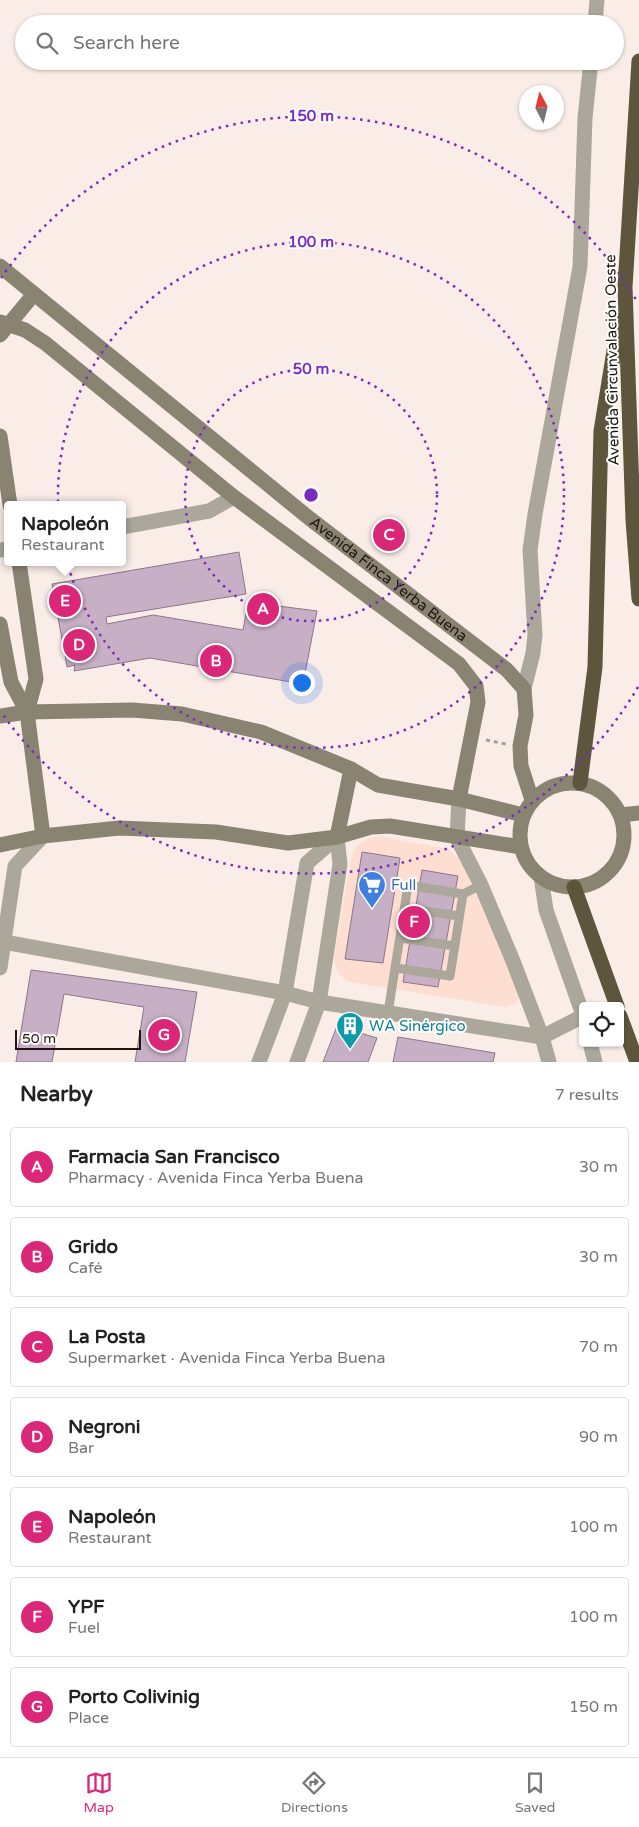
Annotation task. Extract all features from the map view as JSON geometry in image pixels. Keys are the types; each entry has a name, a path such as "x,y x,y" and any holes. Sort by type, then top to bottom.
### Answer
{"highway":[{"name":"Avenida Circunvalación Oeste","path":"639,61 625,287 633,520 639,599"},
{"path":"580,783 595,666 601,431 625,287"},
{"path":"574,887 615,1002"},
{"path":"624,1027 637,1062"}],"main road":[{"name":"Avenida Finca Yerba Buena","path":"0,266 309,518 507,670 524,688"},
{"path":"3,327 34,294"},
{"path":"3,327 25,330 45,343 234,496 459,664 476,686 478,702 459,799"},
{"path":"0,436 2,464 9,501"},
{"path":"20,566 36,679 27,712"},
{"path":"0,624 11,682 27,712 43,836"},
{"path":"524,688 526,715 520,746 521,766 532,800"},
{"path":"0,716 27,712 132,710 182,714 262,732 351,769 378,784 459,799 523,815"},
{"path":"336,837 351,769"},
{"path":"562,783 580,783 597,789 611,800 632,832 615,864 604,876 590,884 574,887 556,884 541,877 529,864 521,848 520,832 523,815 532,800 546,789 562,783"},
{"path":"621,816 639,813"},
{"path":"0,845 43,836 119,828 216,832 288,843 336,837 371,827 390,826 521,848"}],"street":[{"path":"596,15 597,0"},
{"path":"524,688 533,653 535,635 530,550 580,267 585,118 590,70"},
{"path":"126,527 209,512 234,496"},
{"path":"459,799 457,838 481,885 513,961 542,1037 549,1062"},
{"path":"0,968 15,866 43,836"},
{"path":"259,1062 285,993 308,863 336,837"},
{"path":"297,1062 319,1002 340,864 336,837"},
{"path":"541,877 546,910 579,1005"},
{"path":"4,942 285,993 319,1002 542,1037 579,1018"},
{"path":"591,1047 595,1062"}],"lane":[{"path":"388,1013 408,885 463,894 481,885"},
{"path":"396,968 450,976 463,894"},
{"path":"405,908 459,916"},
{"path":"400,938 455,946"}],"shaded area":[{"path":"380,836 448,849 460,859 515,981 519,997 515,1004 506,1007 348,982 339,974 335,966 334,956 352,853 359,844 368,838"}],"building":[{"path":"239,552 246,594 106,617 107,624 153,615 243,630 248,602 317,611 303,684 150,658 74,671 75,665 67,667 52,584"},
{"name":"Full","path":"362,852 400,858 383,963 345,959"},
{"path":"422,870 458,876 438,987 403,982"},
{"path":"31,970 197,992 185,1062 135,1062 144,1007 64,994 52,1062 16,1062"},
{"name":"WA Sinérgico","path":"337,1026 377,1038 368,1062 323,1062"},
{"path":"398,1037 495,1053 493,1062 393,1062"}],"place":[{"name":"La Posta","path":"389,535"},
{"name":"Napoleón","path":"65,601"},
{"name":"Farmacia San Francisco","path":"263,609"},
{"name":"Negroni","path":"79,645"},
{"name":"Grido","path":"216,661"},
{"name":"Full","path":"372,909"},
{"name":"YPF","path":"414,922"},
{"name":"Porto Colivinig","path":"164,1035"},
{"name":"WA Sinérgico","path":"350,1050"}]}
